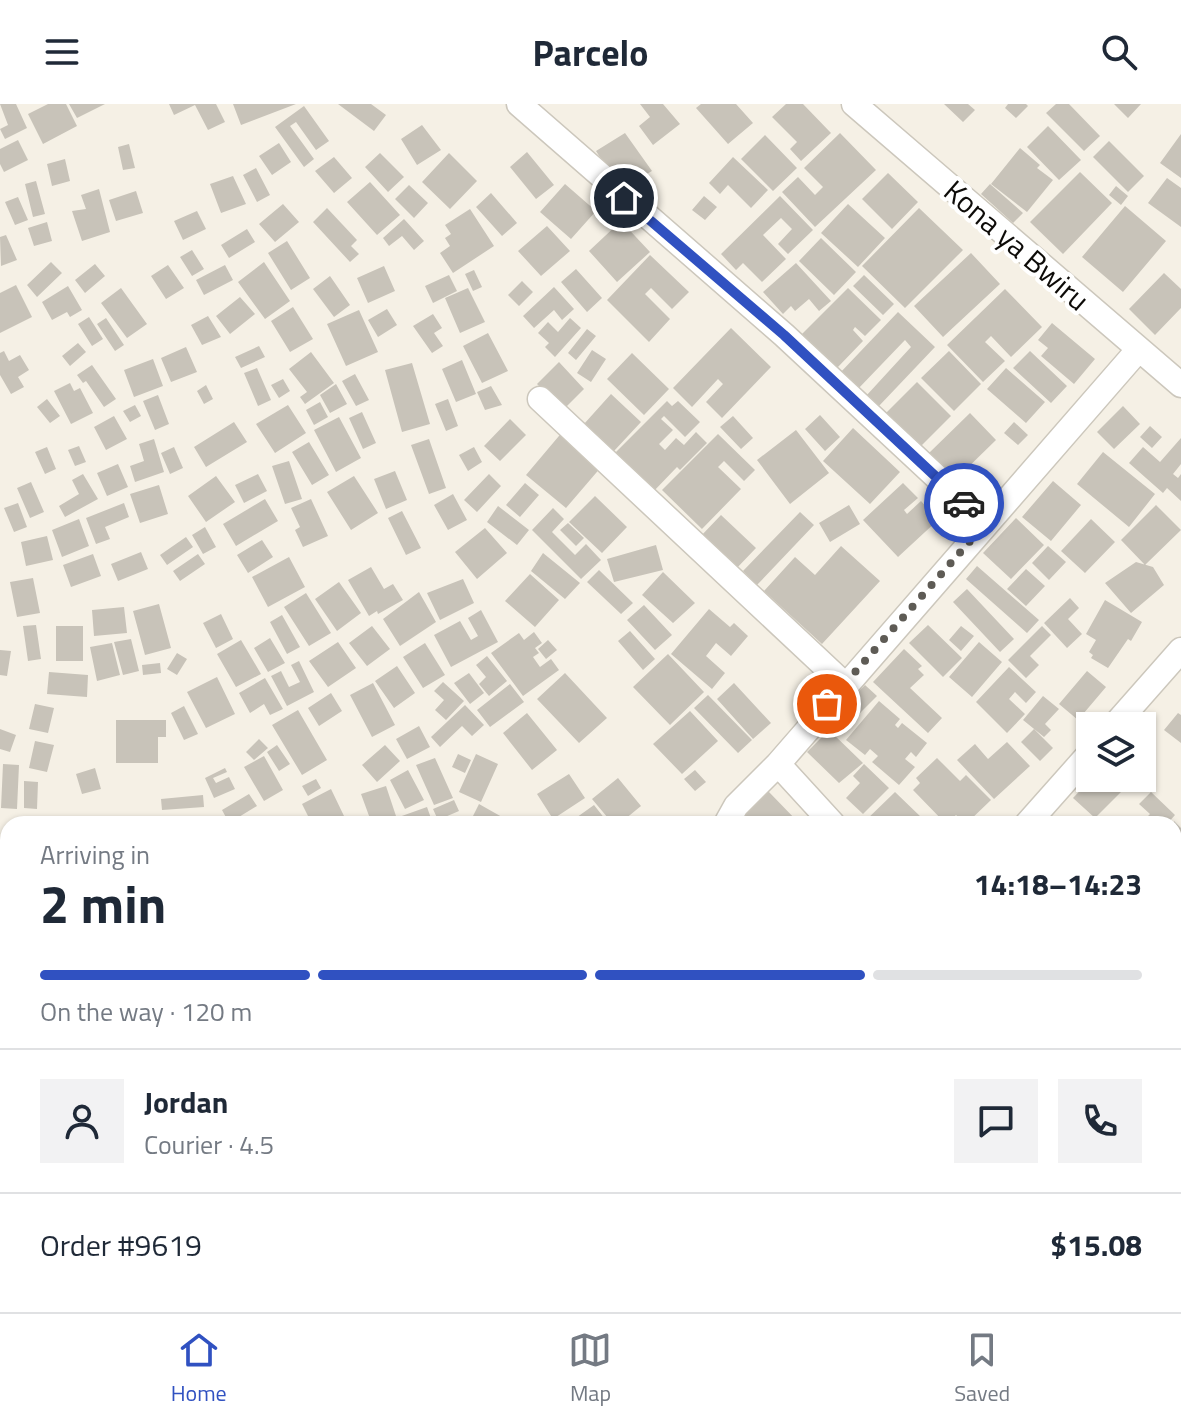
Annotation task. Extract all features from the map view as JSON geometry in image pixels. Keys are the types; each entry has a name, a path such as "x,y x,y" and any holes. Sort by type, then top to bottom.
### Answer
{"street":[{"path":"519,104 784,335 986,523"},
{"name":"Kona ya Bwiru","path":"854,104 1181,385"},
{"path":"730,816 736,806 778,764 844,684 1139,349"},
{"path":"540,399 844,684"},
{"path":"1126,712 1181,650"},
{"path":"778,764 826,816"},
{"path":"1034,816 1076,769"}],"building":[{"path":"0,104 16,104 27,128 5,139 0,129 8,125"},
{"path":"48,104 66,104 77,126 43,144 28,114"},
{"path":"69,104 105,104 77,118"},
{"path":"169,104 216,104 225,122 208,130 195,105 174,115"},
{"path":"233,104 296,104 241,125"},
{"path":"338,104 371,104 386,115 374,131"},
{"path":"640,104 663,104 680,124 653,145 639,126 650,117"},
{"path":"701,104 736,104 753,123 728,144 696,108"},
{"path":"786,104 803,104 831,133 801,161 790,149 797,142 772,117"},
{"path":"944,104 968,104 975,110 963,122"},
{"path":"1008,104 1028,106 1016,118 1005,108"},
{"path":"1056,104 1069,104 1100,136 1084,151 1046,113"},
{"path":"1114,104 1141,104 1128,118"},
{"path":"304,106 329,141 316,150 296,122 290,126 314,159 304,167 275,127"},
{"path":"422,125 441,150 417,165 401,139"},
{"path":"1048,126 1081,160 1059,180 1027,147"},
{"path":"625,133 652,171 630,184 620,166 610,173 596,151"},
{"path":"840,133 876,170 815,227 782,192 798,177 815,195 823,187 804,168"},
{"path":"1181,134 1181,178 1160,163"},
{"path":"765,135 797,168 773,191 741,159"},
{"path":"18,140 28,160 4,172 0,164 0,149"},
{"path":"1109,141 1144,176 1128,192 1093,157"},
{"path":"279,143 291,162 272,175 259,156"},
{"path":"129,144 135,168 123,170 118,147"},
{"path":"1020,148 1040,165 1037,168 1053,180 1027,212 991,184"},
{"path":"527,152 554,185 536,199 510,167"},
{"path":"380,153 404,177 388,192 365,167"},
{"path":"449,153 477,181 450,209 422,182"},
{"path":"334,157 352,178 334,193 315,171"},
{"path":"733,157 768,190 751,208 728,185 720,194 709,183"},
{"path":"65,159 70,181 52,186 47,164"},
{"path":"256,168 270,195 257,202 243,175"},
{"path":"1080,172 1112,203 1063,254 1030,222"},
{"path":"888,173 918,202 892,229 862,199"},
{"path":"233,176 246,204 221,213 210,184"},
{"path":"1167,178 1181,188 1181,227 1148,203"},
{"path":"36,181 45,214 33,217 25,184"},
{"path":"370,182 400,215 377,235 347,202"},
{"path":"565,184 596,211 571,239 540,212"},
{"path":"990,184 1023,213 1013,223 981,194"},
{"path":"409,185 428,203 414,218 395,199"},
{"path":"1116,186 1128,196 1121,205 1109,195"},
{"path":"99,189 110,232 82,241 72,211 86,209 81,195"},
{"path":"136,191 143,213 116,221 109,200"},
{"path":"491,193 517,223 502,236 476,207"},
{"path":"704,196 717,207 705,220 692,210"},
{"path":"780,196 813,230 788,254 778,244 792,229 781,218 763,235 786,259 762,282 743,263 736,270 721,254"},
{"path":"18,197 28,220 15,225 5,202"},
{"path":"283,204 299,222 275,242 259,224"},
{"path":"848,204 885,238 858,267 821,233"},
{"path":"1125,206 1166,241 1123,292 1082,257"},
{"path":"327,208 357,240 351,246 359,254 350,262 313,222"},
{"path":"919,208 963,250 905,308 862,266"},
{"path":"470,209 494,246 453,273 440,253 450,246 445,238 451,234 445,225"},
{"path":"197,211 206,229 183,240 174,221"},
{"path":"404,219 424,241 414,250 402,236 389,246 383,238"},
{"path":"621,221 650,252 617,282 589,251"},
{"path":"47,222 52,241 34,246 28,228"},
{"path":"547,226 570,251 541,276 518,251"},
{"path":"247,229 255,242 229,258 221,245"},
{"path":"6,235 17,260 1,266 0,237"},
{"path":"821,238 856,272 834,295 799,261"},
{"path":"287,241 310,278 291,290 268,253"},
{"path":"192,250 204,269 192,276 180,257"},
{"path":"971,253 1000,284 943,337 914,306"},
{"path":"650,255 689,292 672,309 651,288 645,294 670,319 649,342 607,300"},
{"path":"51,262 62,273 37,297 27,285"},
{"path":"264,262 290,301 265,319 238,282"},
{"path":"796,263 831,301 819,311 809,299 795,311 791,306 783,314 763,292"},
{"path":"95,264 105,276 85,293 75,280"},
{"path":"168,265 184,288 166,299 151,276"},
{"path":"225,265 233,280 204,295 196,280"},
{"path":"384,266 395,291 368,303 357,278"},
{"path":"576,269 602,298 587,312 561,282"},
{"path":"474,270 482,287 473,291 465,274"},
{"path":"1164,273 1181,289 1181,308 1155,335 1129,309"},
{"path":"449,275 457,291 433,303 425,286"},
{"path":"864,275 894,304 883,315 853,286"},
{"path":"330,276 350,305 334,317 313,289"},
{"path":"522,281 533,292 519,306 508,295"},
{"path":"16,285 32,317 0,333 0,293"},
{"path":"68,286 82,310 70,317 67,312 52,320 42,302"},
{"path":"554,287 574,309 562,320 554,310 534,328 523,316"},
{"path":"121,288 147,324 127,338 101,303"},
{"path":"468,288 485,322 460,333 445,298"},
{"path":"848,288 881,320 865,336 855,327 853,330 863,341 837,368 802,334"},
{"path":"1005,289 1042,327 1011,357 991,336 985,342 1005,361 983,382 947,345"},
{"path":"240,297 255,314 230,334 216,316"},
{"path":"293,307 313,339 290,352 271,321"},
{"path":"387,309 397,325 378,337 368,320"},
{"path":"359,310 378,352 346,366 327,324"},
{"path":"898,312 935,347 878,407 866,396 911,347 905,340 857,390 839,374"},
{"path":"433,314 442,328 434,333 443,346 432,353 413,326"},
{"path":"208,316 221,337 202,345 191,325"},
{"path":"89,317 103,339 92,346 78,324"},
{"path":"106,318 124,345 115,351 97,324"},
{"path":"570,318 581,328 555,357 545,347 549,343 538,333 548,322 558,332"},
{"path":"1052,323 1095,359 1074,384 1041,356 1048,348 1038,340"},
{"path":"731,328 771,367 722,418 706,402 723,384 718,379 692,407 673,388"},
{"path":"587,329 596,336 576,360 568,353"},
{"path":"488,333 508,371 482,383 463,346"},
{"path":"78,343 86,352 70,366 62,356"},
{"path":"259,346 265,357 241,368 235,357"},
{"path":"186,347 197,372 171,382 161,358"},
{"path":"592,350 606,359 591,382 577,373"},
{"path":"4,351 9,361 20,355 29,370 18,377 24,387 11,394 0,375 0,353"},
{"path":"949,351 981,384 954,411 921,378"},
{"path":"1030,351 1067,386 1051,403 1013,368"},
{"path":"311,352 334,383 305,404 300,397 307,392 289,369"},
{"path":"632,353 669,389 644,415 607,379"},
{"path":"153,359 163,386 134,397 124,370"},
{"path":"462,360 476,394 456,402 442,369"},
{"path":"559,362 584,389 563,410 537,384"},
{"path":"412,363 430,424 402,432 385,370"},
{"path":"92,365 116,399 104,407 86,381 83,383 77,375"},
{"path":"257,368 271,400 258,406 244,373"},
{"path":"1006,368 1045,402 1026,423 987,389"},
{"path":"355,374 369,400 356,406 342,381"},
{"path":"283,379 290,391 279,398 271,385"},
{"path":"917,382 951,416 919,448 885,414"},
{"path":"70,383 74,391 80,388 93,413 71,424 54,391"},
{"path":"336,384 347,404 330,413 320,395"},
{"path":"206,385 213,399 204,404 197,391"},
{"path":"491,386 502,405 485,410 477,392"},
{"path":"611,394 641,422 614,451 584,424"},
{"path":"158,395 169,424 155,430 143,401"},
{"path":"47,399 60,416 50,423 37,407"},
{"path":"448,399 458,426 446,431 435,404"},
{"path":"667,401 672,406 678,401 700,422 685,437 664,416 661,419 673,430 659,444 665,450 676,438 684,445 696,432 707,443 680,470 677,467 652,493 613,455"},
{"path":"320,402 328,417 314,425 306,410"},
{"path":"135,405 141,416 130,422 123,411"},
{"path":"288,405 306,433 275,453 256,424"},
{"path":"1123,406 1140,424 1114,449 1097,432"},
{"path":"362,412 376,443 363,449 349,418"},
{"path":"970,413 996,440 955,480 929,453"},
{"path":"820,415 840,437 825,451 805,429"},
{"path":"114,416 127,439 106,450 94,427"},
{"path":"733,416 753,438 741,449 720,427"},
{"path":"339,417 361,458 336,472 314,430"},
{"path":"510,419 526,435 500,461 484,446"},
{"path":"234,422 247,442 206,467 194,447"},
{"path":"1014,422 1028,435 1018,445 1004,433"},
{"path":"1150,426 1162,437 1152,448 1140,437"},
{"path":"853,428 900,472 870,504 823,461"},
{"path":"564,430 602,466 566,508 526,475"},
{"path":"796,430 829,473 790,504 757,460"},
{"path":"718,434 755,470 744,481 724,461 718,467 741,489 702,529 662,490"},
{"path":"1181,438 1181,464 1173,474 1178,478 1181,474 1181,501 1167,488 1163,493 1129,463 1143,447 1160,462"},
{"path":"154,439 164,472 135,482 130,466 144,461 139,444"},
{"path":"429,439 446,488 429,494 411,445"},
{"path":"309,442 329,475 312,485 292,452"},
{"path":"79,446 86,462 75,466 68,450"},
{"path":"47,447 56,469 45,474 35,452"},
{"path":"174,447 183,468 170,474 161,453"},
{"path":"474,447 482,462 468,471 459,455"},
{"path":"1103,452 1155,494 1129,527 1077,484"},
{"path":"289,461 302,499 285,504 272,466"},
{"path":"118,464 128,487 107,496 97,473"},
{"path":"395,471 407,500 386,509 374,479"},
{"path":"83,474 98,499 65,517 59,506 79,494 72,480"},
{"path":"258,474 267,491 244,503 235,485"},
{"path":"489,474 501,486 477,512 464,500"},
{"path":"216,476 235,502 206,522 188,496"},
{"path":"354,476 378,513 351,530 327,492"},
{"path":"1053,481 1081,505 1051,541 1022,517"},
{"path":"31,482 44,512 30,518 17,488"},
{"path":"525,483 539,495 520,517 506,505"},
{"path":"903,483 918,498 904,510 907,514 921,501 938,520 898,557 863,520"},
{"path":"159,485 168,514 140,523 130,494"},
{"path":"453,494 467,520 448,530 434,505"},
{"path":"595,496 627,527 602,553 569,522"},
{"path":"265,499 278,521 236,546 223,524"},
{"path":"311,499 328,536 303,547 295,530 300,527 291,508"},
{"path":"18,503 27,527 14,532 4,508"},
{"path":"124,503 129,517 105,527 110,539 96,544 86,518"},
{"path":"849,505 860,524 830,542 819,523"},
{"path":"1156,505 1181,530 1145,565 1121,540"},
{"path":"498,506 529,530 517,545 487,522"},
{"path":"553,508 564,519 552,532 575,555 586,544 601,560 581,579 532,530"},
{"path":"402,511 421,548 406,555 388,518"},
{"path":"800,512 814,525 757,585 743,571"},
{"path":"721,515 756,548 735,570 700,537"},
{"path":"1016,518 1044,545 1011,579 983,553"},
{"path":"79,519 89,546 62,557 52,530"},
{"path":"1091,519 1115,542 1085,573 1061,551"},
{"path":"568,523 584,538 576,546 560,530"},
{"path":"205,527 216,547 203,554 192,535"},
{"path":"485,528 507,553 477,579 455,552"},
{"path":"47,536 53,560 26,566 21,542"},
{"path":"186,537 193,547 167,565 160,555"},
{"path":"262,540 273,557 248,573 237,555"},
{"path":"656,545 663,570 614,582 607,559"},
{"path":"841,546 880,581 822,644 764,591 795,557 815,575"},
{"path":"1048,546 1066,562 1049,580 1032,563"},
{"path":"141,552 148,569 118,581 111,564"},
{"path":"543,553 580,583 565,599 531,571"},
{"path":"93,554 101,576 71,587 63,565"},
{"path":"198,554 205,564 180,581 173,571"},
{"path":"289,557 305,587 268,607 252,577"},
{"path":"1136,562 1153,567 1164,585 1131,613 1105,583"},
{"path":"977,566 1039,620 1027,633 966,579"},
{"path":"371,567 384,589 393,584 403,600 369,616 348,580"},
{"path":"1026,569 1045,586 1026,606 1007,589"},
{"path":"599,570 633,603 621,614 587,582"},
{"path":"663,572 695,603 673,623 642,595"},
{"path":"530,574 559,600 535,627 505,601"},
{"path":"33,578 40,613 17,617 10,582"},
{"path":"463,579 474,603 440,620 427,593"},
{"path":"339,582 361,613 337,631 315,599"},
{"path":"967,589 1014,639 1000,652 953,602"},
{"path":"419,592 436,622 400,646 383,619"},
{"path":"306,593 331,633 309,646 284,607"},
{"path":"1070,598 1079,608 1068,619 1082,634 1067,648 1044,623"},
{"path":"1105,600 1142,622 1131,641 1128,639 1108,668 1091,658 1093,655 1089,652 1096,640 1086,634"},
{"path":"159,604 171,648 145,655 133,611"},
{"path":"644,605 672,635 655,650 627,620"},
{"path":"124,607 127,633 94,636 92,610"},
{"path":"709,609 730,627 734,623 748,636 731,656 716,643 706,656 725,673 712,689 671,654"},
{"path":"481,610 498,642 451,667 434,635 460,621 471,640 478,636 468,618"},
{"path":"221,614 233,639 216,648 203,623"},
{"path":"282,615 300,647 287,654 270,622"},
{"path":"36,625 41,659 28,661 23,626"},
{"path":"928,625 962,658 943,677 909,643"},
{"path":"56,626 83,626 83,661 56,661"},
{"path":"372,626 390,649 367,666 349,643"},
{"path":"961,626 974,636 961,651 949,640"},
{"path":"1042,626 1051,635 1030,656 1039,665 1026,678 1008,660"},
{"path":"630,631 655,659 643,670 618,641"},
{"path":"534,632 542,643 535,648 539,653 533,657 540,667 551,659 559,670 523,696 491,653 519,633 524,640"},
{"path":"270,638 285,663 268,672 254,648"},
{"path":"131,639 139,671 123,675 114,642"},
{"path":"241,640 261,674 236,687 217,654"},
{"path":"548,640 557,650 546,659 538,649"},
{"path":"338,642 356,668 328,687 309,661"},
{"path":"979,642 1002,662 972,697 949,677"},
{"path":"112,643 120,675 97,681 90,647"},
{"path":"425,643 445,675 423,688 403,657"},
{"path":"904,649 922,666 918,669 924,675 910,688 942,718 928,733 873,682"},
{"path":"0,650 11,651 7,676 0,675"},
{"path":"177,653 187,659 177,675 167,669"},
{"path":"668,654 704,692 670,725 633,687"},
{"path":"487,656 507,681 489,696 479,684 486,677 476,665"},
{"path":"299,661 314,692 287,706 271,676 281,671 289,687 300,682 291,665"},
{"path":"160,663 161,673 143,675 142,665"},
{"path":"397,666 415,693 394,708 375,681"},
{"path":"1009,667 1036,692 1026,703 1015,692 1009,699 1025,714 1007,733 976,702"},
{"path":"1087,671 1106,687 1085,712 1076,712 1076,718 1059,704"},
{"path":"49,672 88,675 87,697 47,694"},
{"path":"469,673 484,693 470,704 454,683"},
{"path":"565,673 607,718 579,743 537,699"},
{"path":"217,677 235,714 206,728 187,692"},
{"path":"265,678 283,709 270,715 264,704 250,713 239,693"},
{"path":"443,682 464,701 446,720 435,710 444,700 434,691"},
{"path":"373,683 395,725 372,737 350,695"},
{"path":"734,683 771,723 753,739 717,699"},
{"path":"510,684 524,702 490,727 477,710"},
{"path":"865,685 877,696 856,717 845,706"},
{"path":"331,693 342,711 319,726 308,708"},
{"path":"708,695 752,740 738,753 694,708"},
{"path":"1043,696 1059,709 1045,724 1051,730 1044,737 1023,720"},
{"path":"879,701 900,719 895,725 898,728 902,723 927,743 916,757 911,752 905,759 915,767 899,785 872,762 878,756 870,749 865,755 846,740"},
{"path":"35,704 54,708 48,733 29,729"},
{"path":"465,705 484,725 472,736 462,726 440,747 431,737"},
{"path":"184,706 198,734 184,740 171,713"},
{"path":"298,710 327,760 302,775 272,725"},
{"path":"690,711 718,741 682,774 653,744"},
{"path":"527,713 557,750 532,770 503,733"},
{"path":"1178,713 1181,715 1181,743 1164,730"},
{"path":"116,720 166,720 166,737 158,737 158,763 116,763"},
{"path":"419,726 430,747 407,759 396,739"},
{"path":"0,729 16,735 10,752 0,749"},
{"path":"1034,729 1053,748 1040,761 1021,742"},
{"path":"829,730 863,763 839,783 807,752"},
{"path":"259,739 268,748 254,760 246,752"},
{"path":"35,741 54,745 47,772 29,768"},
{"path":"1007,742 1030,766 994,799 957,760 975,744 988,759"},
{"path":"277,745 290,764 279,771 267,752"},
{"path":"385,745 400,761 377,782 362,765"},
{"path":"458,754 471,760 465,773 452,767"},
{"path":"476,754 498,764 481,802 459,792"},
{"path":"264,756 283,790 264,801 244,767"},
{"path":"435,758 453,798 434,805 416,765"},
{"path":"937,758 960,781 966,775 991,800 974,816 938,816 913,790 920,783 916,778"},
{"path":"3,764 19,765 17,809 1,808"},
{"path":"864,764 889,788 863,814 846,798 860,783 853,776"},
{"path":"95,768 101,789 82,794 76,774"},
{"path":"225,768 227,772 213,778 216,783 229,777 235,789 214,798 205,778"},
{"path":"408,770 424,800 405,809 390,780"},
{"path":"695,770 706,782 695,791 684,779"},
{"path":"569,774 585,798 558,816 551,816 537,794"},
{"path":"618,778 641,806 629,816 606,816 592,799"},
{"path":"316,779 321,788 308,796 302,786"},
{"path":"24,781 38,782 37,809 24,808"},
{"path":"386,786 396,816 369,816 361,794"},
{"path":"331,789 344,816 308,816 302,804"},
{"path":"768,791 792,816 742,816"},
{"path":"895,792 920,816 870,816"},
{"path":"1079,792 1121,792 1097,816 1093,816 1073,798"},
{"path":"1151,792 1175,815 1148,816 1150,814 1139,804"},
{"path":"249,794 257,806 241,816 225,816 222,810"},
{"path":"203,795 204,807 162,810 161,799"},
{"path":"454,800 459,811 436,816 433,809"},
{"path":"479,804 500,816 473,816"},
{"path":"594,805 603,816 579,816"},
{"path":"427,807 430,816 402,816"}],"way so far":[{"path":"827,704 986,523 964,503"}],"route":[{"path":"624,198 784,335 964,503"}]}
